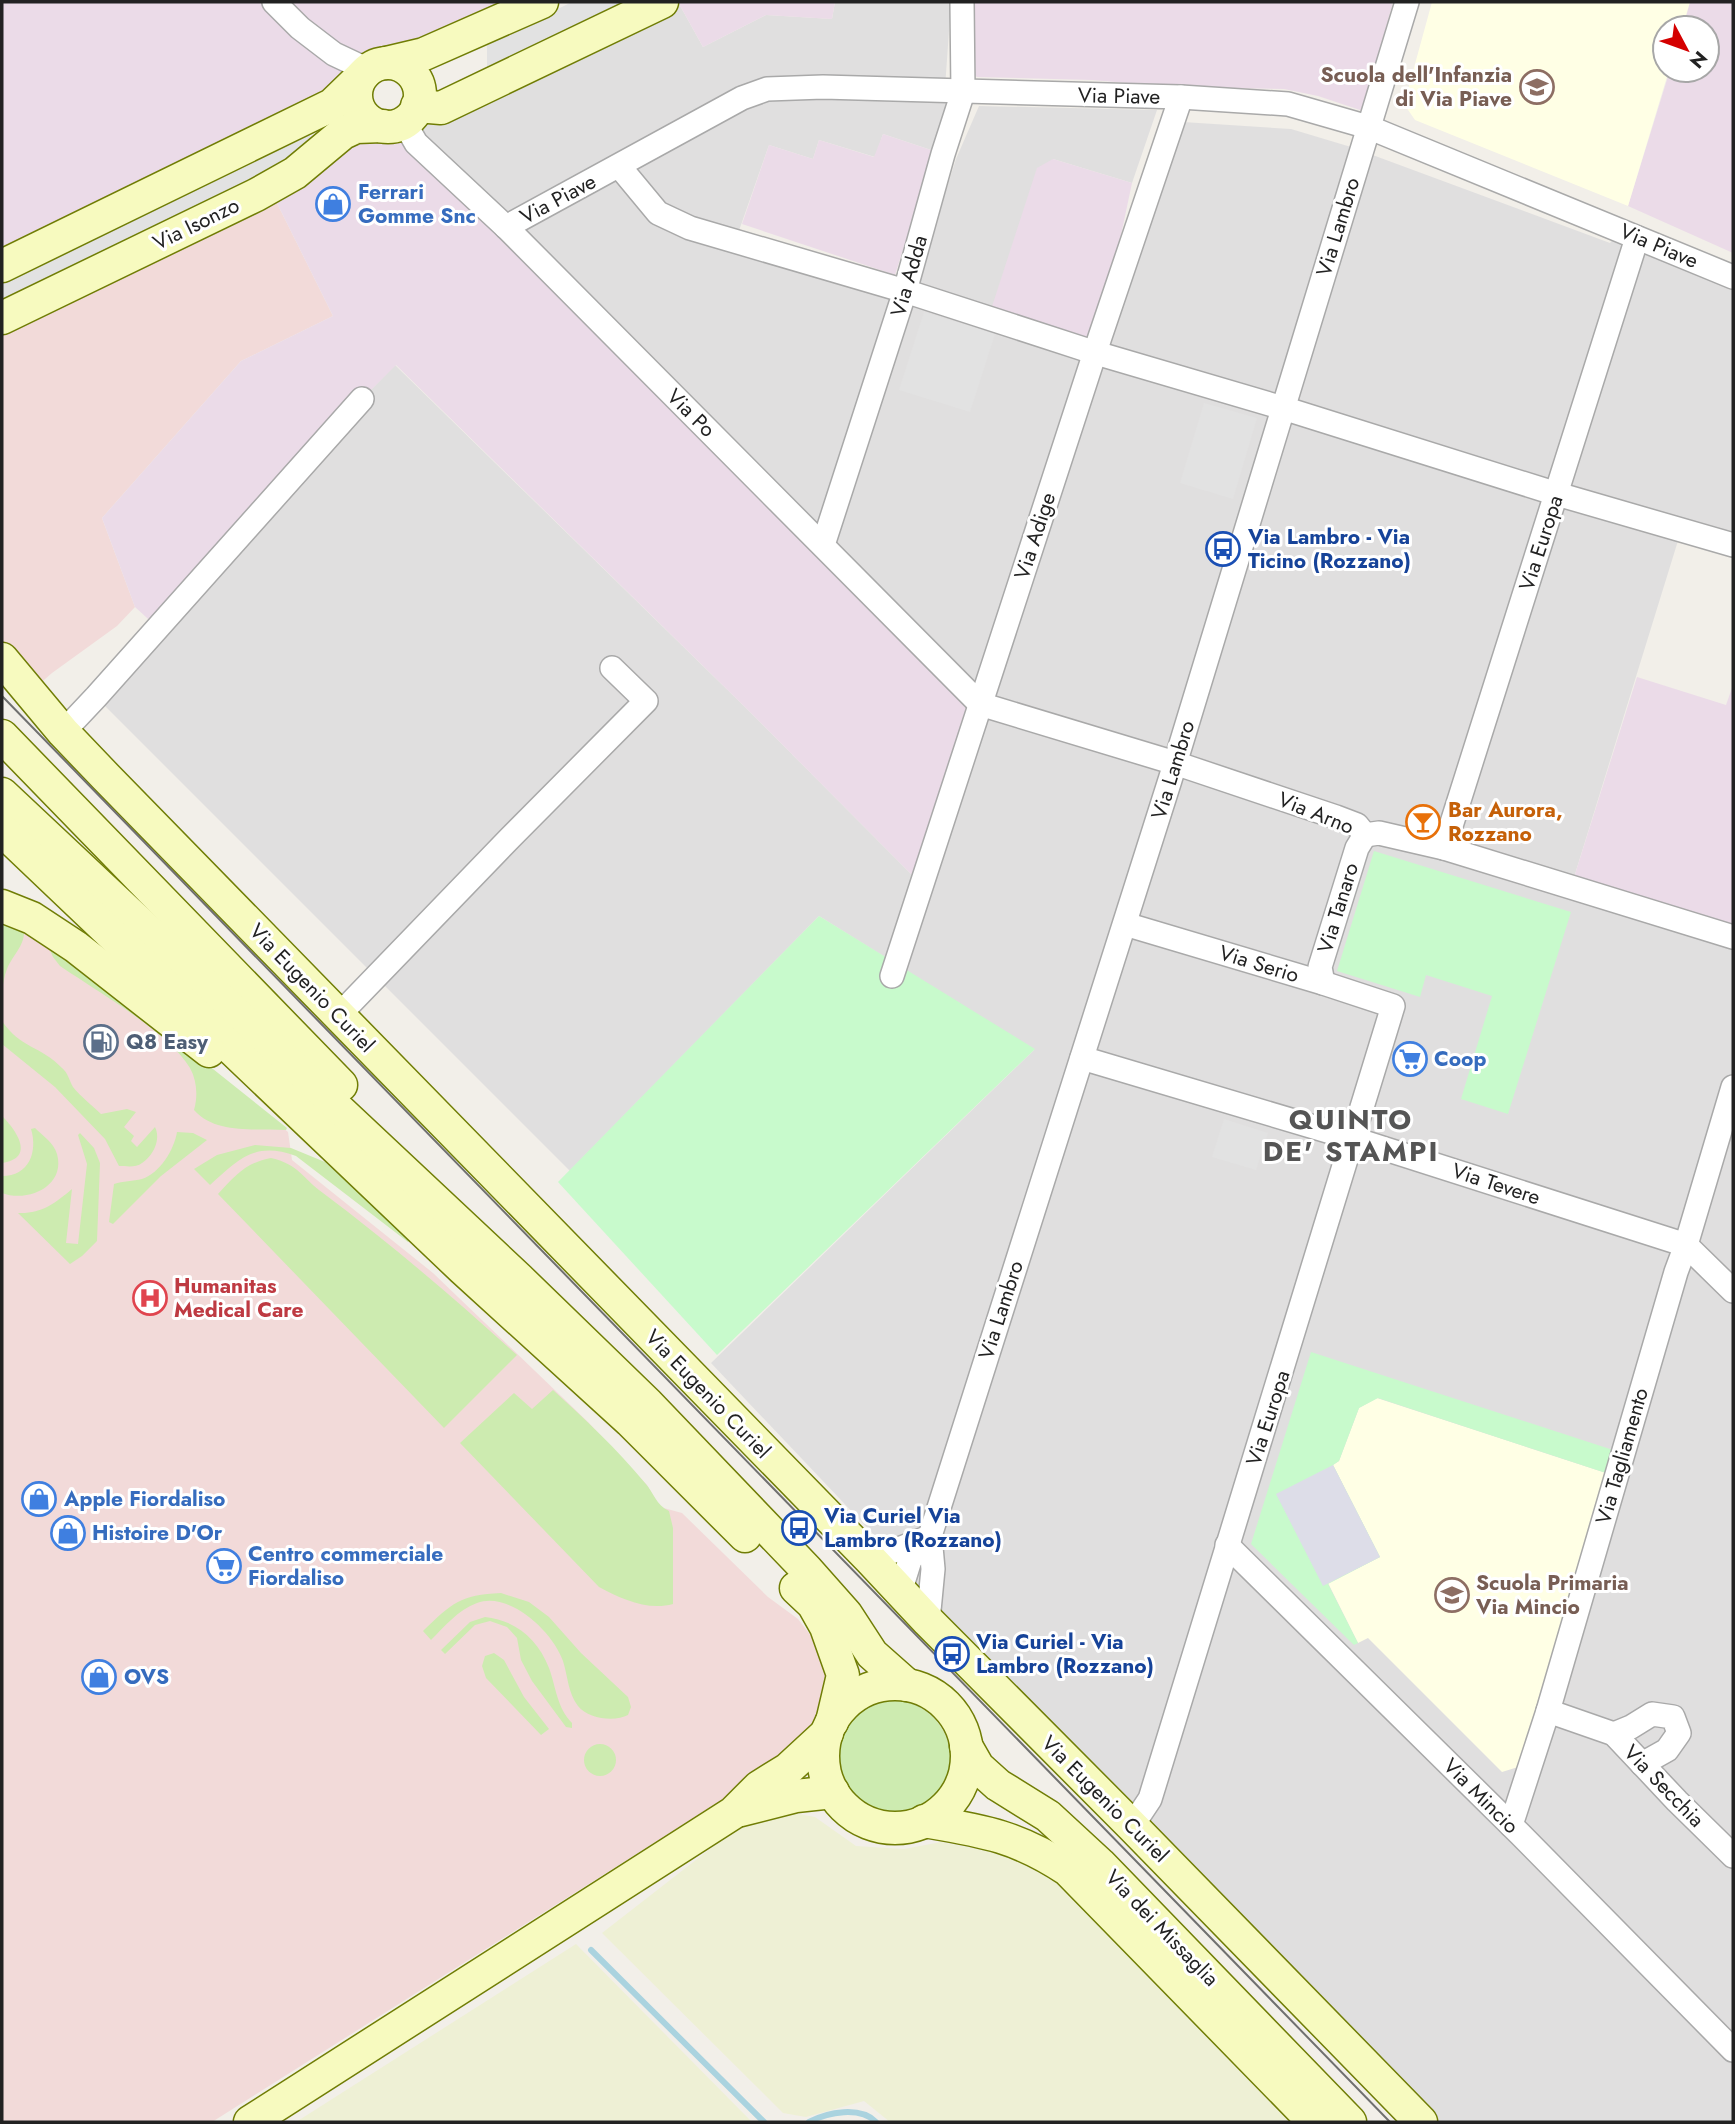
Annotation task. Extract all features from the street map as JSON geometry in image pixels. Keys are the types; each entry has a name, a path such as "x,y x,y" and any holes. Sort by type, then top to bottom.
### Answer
{"main road":[{"path":"2,266 332,105 373,69 425,54 542,2"},
{"name":"Via Isonzo","path":"2,318 256,195 304,166 343,133 356,127 441,108 662,2"},
{"path":"397,64 414,76 419,86 401,118 374,123 360,110 356,92 373,69 397,64"},
{"name":"Via Eugenio Curiel","path":"2,659 63,732 928,1621 1421,2122"},
{"path":"2,736 459,1208 519,1279"},
{"path":"2,794 519,1279 648,1404 807,1570 846,1614 872,1654 906,1685"},
{"path":"2,830 464,1269 630,1421 813,1604 826,1627 844,1675 824,1759 833,1792 796,1796 733,1813"},
{"path":"2,906 32,918 76,947 202,1045 334,1161"},
{"path":"250,2122 733,1813 759,1787 788,1769 830,1728 847,1703 861,1693 887,1685 906,1685"},
{"name":"Via dei Missaglia","path":"906,1685 930,1693 944,1703 960,1725 966,1746 978,1766 998,1785 1048,1816 1100,1864 1350,2122"},
{"name":"Via dei Missaglia","path":"833,1792 848,1810 871,1824 897,1828 924,1821 945,1807 961,1785 966,1768 966,1746"},
{"name":"Via dei Missaglia","path":"924,1821 985,1831 1006,1838 1040,1852 1068,1870 1314,2122"}],"street":[{"path":"274,2 300,28 334,54 373,69"},
{"name":"Via Adda","path":"823,545 905,291 962,92 962,2"},
{"name":"Via Lambro","path":"930,1536 1125,924 1407,2"},
{"name":"Via Piave","path":"506,227 742,99 767,89 823,87 1181,97 1288,104 1368,127 1733,277"},
{"name":"Via Adige","path":"892,976 1181,97"},
{"name":"Via Po","path":"401,118 416,143 506,227 980,704"},
{"path":"619,166 659,213 690,228 905,291 1096,353 1557,494 1733,545"},
{"name":"Via Europa","path":"1444,848 1637,237"},
{"path":"63,732 362,399"},
{"path":"339,1015 646,701 612,668"},
{"name":"Via Arno","path":"980,704 1175,763 1336,817 1357,825 1365,835 1379,833 1444,848 1733,937"},
{"name":"Via Tanaro","path":"1324,983 1320,967 1357,848 1365,835"},
{"name":"Via Serio","path":"1125,924 1394,1006"},
{"name":"Via Europa","path":"1132,1826 1150,1799 1394,1006"},
{"name":"Via Tevere","path":"1082,1058 1352,1138 1686,1245 1733,1291"},
{"name":"Via Tagliamento","path":"1511,1825 1548,1711 1733,1087"},
{"path":"871,1560 909,1547 930,1536"},
{"path":"900,1592 910,1560 930,1536"},
{"path":"928,1621 933,1569 930,1536"},
{"name":"Via Mincio","path":"1227,1545 1511,1825 1733,2050"},
{"name":"Via Secchia","path":"1548,1711 1614,1734 1733,1856"},
{"path":"1614,1734 1651,1714 1673,1717 1679,1733 1667,1750 1642,1764"}],"shaded area":[{"path":"2,2 530,2 379,64 2,266"},
{"path":"572,2 641,2 487,77 487,44"},
{"path":"662,2 678,2 703,47 766,15 832,19 835,2 951,2 945,88 948,103 934,151 883,134 875,157 819,140 813,159 769,145 735,242 905,291 934,228 956,159 979,106 1157,110 1132,183 1053,159 1095,353 1183,122 1291,129 1351,147 1610,243 1619,230 1733,280 1733,545 1681,531 1571,887 1733,937 1733,2122 1421,2122 871,1560 876,1537 711,1363 1034,1050 819,916 570,1171 96,697 395,365 746,708 921,884 404,122"},
{"path":"678,2 835,2 832,19 766,15 703,47"},
{"path":"975,2 1393,2 1363,111 1318,96 1284,89 1174,87 1092,80 977,77 974,75"},
{"name":"Scuola dell'Infanzia di Via Piave","path":"1432,2 1690,2 1686,14 1651,14 1651,84 1665,84 1628,206 1415,120 1404,104"},
{"path":"1690,2 1733,2 1733,253 1628,206 1666,84 1721,84 1721,14 1687,14"},
{"path":"397,125 980,704 922,885 746,708 396,365 362,399 158,628 135,607 102,518 241,361 333,316 269,187"},
{"path":"305,127 317,149 2,312 2,274"},
{"path":"883,134 934,151 895,275 742,224 769,145 813,159 819,140 874,157"},
{"path":"1053,159 1132,183 1096,353 988,319 1037,168"},
{"path":"269,187 333,316 241,361 102,518 135,607 117,626 29,693 2,659 2,318"},
{"path":"924,312 995,334 970,412 899,390"},
{"path":"1204,403 1257,418 1233,499 1180,483"},
{"path":"1637,677 1726,705 1733,685 1733,937 1571,887"},
{"path":"2,920 51,939 288,1132 292,1160 433,1273 588,1422 647,1485 660,1507 682,1513 768,1597 798,1619 821,1649 831,1678 815,1730 785,1760 212,2122 2,2122"},
{"path":"1224,1119 1268,1133 1256,1170 1212,1157"},
{"name":"Scuola Primaria Via Mincio","path":"1377,1398 1606,1473 1518,1767 1502,1772 1368,1638 1358,1643 1328,1583 1380,1557 1333,1465 1339,1461 1359,1408"},
{"path":"1333,1465 1380,1557 1323,1586 1276,1494"},
{"path":"771,1809 815,1817 856,1846 904,1849 941,1842 1019,1857 1081,1900 1296,2122 890,2122 864,2101 806,2117 783,2113 602,1933 719,1842"},
{"path":"576,1944 752,2122 296,2122"}],"green space":[{"path":"1374,851 1571,912 1508,1114 1461,1099 1492,996 1426,975 1420,997 1337,971"},
{"path":"2,915 23,926 24,932 22,943 6,972 2,992"},
{"path":"819,916 1035,1049 717,1355 558,1182"},
{"path":"55,943 287,1128 286,1130 237,1129 203,1118 194,1110 194,1078 180,1054 130,1012 60,966 48,946"},
{"path":"2,1021 16,1037 62,1068 73,1087 101,1114 127,1109 136,1112 124,1127 134,1136 131,1141 137,1147 155,1127 157,1142 146,1160 137,1166 119,1166 105,1139 55,1087 2,1044"},
{"path":"2,1116 17,1136 21,1150 18,1156 2,1163"},
{"path":"35,1128 51,1143 57,1154 56,1175 43,1189 33,1193 12,1196 2,1193 2,1176 19,1172 29,1161 33,1146 31,1129"},
{"path":"177,1132 193,1133 207,1140 161,1176 113,1224 109,1222 114,1184 142,1179 155,1172 173,1146"},
{"path":"80,1133 94,1148 100,1163 97,1241 70,1264 18,1213 34,1212 47,1207 72,1189 66,1243 78,1244 87,1164 78,1135"},
{"path":"255,1145 291,1148 325,1162 410,1240 408,1242 296,1156 269,1151 248,1155 210,1185 194,1169 217,1155"},
{"path":"271,1158 294,1168 422,1272 517,1355 444,1428 218,1194 248,1167"},
{"path":"1311,1352 1613,1450 1606,1473 1378,1398 1359,1408 1339,1461 1333,1465 1380,1557 1328,1584 1358,1643 1354,1645 1251,1544"},
{"path":"553,1390 612,1446 658,1502 669,1511 673,1528 673,1604 644,1605 599,1587 460,1443 514,1393 532,1409"},
{"path":"501,1593 529,1602 549,1617 581,1653 628,1697 631,1707 628,1715 602,1718 582,1710 572,1696 558,1650 540,1627 516,1608 490,1601 477,1603 452,1619 431,1640 423,1631 458,1602 476,1596"},
{"path":"485,1617 516,1627 539,1648 572,1728 566,1727 532,1681 521,1660 517,1638 507,1627 490,1621 475,1625 445,1654 441,1650 470,1622"},
{"path":"494,1653 504,1660 524,1697 549,1729 541,1735 486,1678 482,1666 485,1656"},
{"path":"892,1700 914,1705 933,1717 945,1736 950,1758 945,1780 933,1799 914,1811 892,1816 870,1811 851,1799 839,1780 834,1758 839,1736 851,1717 870,1705"},
{"path":"600,1744 611,1749 616,1760 611,1771 600,1776 589,1771 584,1760 589,1749"}],"waterway":[{"path":"591,1950 764,2122"},
{"path":"809,2122 844,2112 861,2114 876,2122"}],"tram line":[{"path":"2,696 1390,2122"}],"place":[{"name":"Scuola dell'Infanzia di Via Piave","path":"1537,87"},
{"name":"Ferrari Gomme Snc","path":"333,204"},
{"name":"Via Lambro - Via Ticino (Rozzano)","path":"1223,549"},
{"name":"Bar Aurora, Rozzano","path":"1423,822"},
{"name":"Q8 Easy","path":"101,1042"},
{"name":"Coop","path":"1410,1059"},
{"name":"Humanitas Medical Care","path":"150,1298"},
{"name":"Apple Fiordaliso","path":"39,1499"},
{"name":"Via Curiel Via Lambro (Rozzano)","path":"799,1528"},
{"name":"Histoire D'Or","path":"68,1533"},
{"name":"Centro commerciale Fiordaliso","path":"224,1566"},
{"name":"Scuola Primaria Via Mincio","path":"1452,1595"},
{"name":"Via Curiel - Via Lambro (Rozzano)","path":"952,1654"},
{"name":"OVS","path":"99,1677"}],"district":[{"name":"QUINTO DE' STAMPI","path":"1351,1135"}]}
